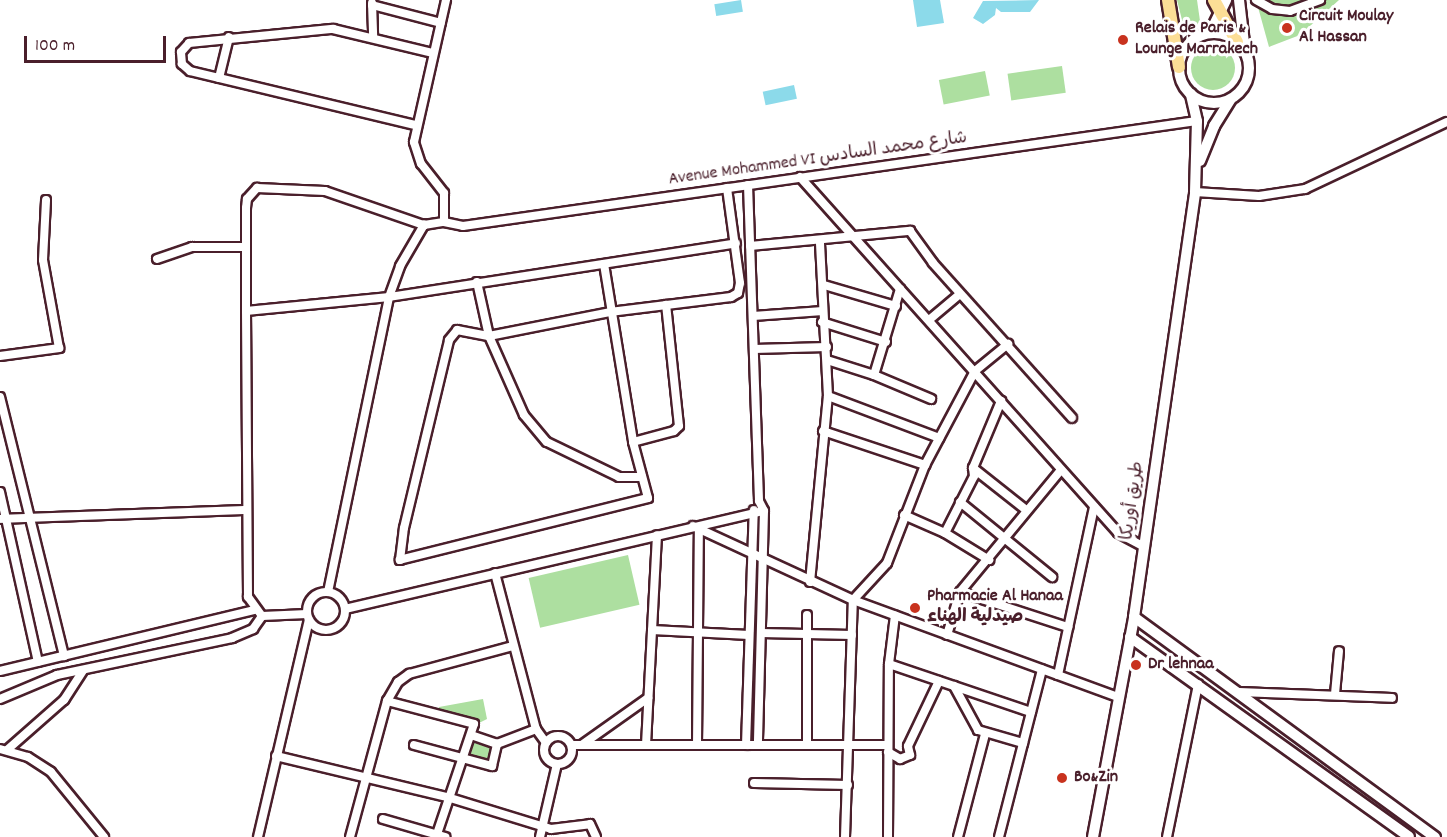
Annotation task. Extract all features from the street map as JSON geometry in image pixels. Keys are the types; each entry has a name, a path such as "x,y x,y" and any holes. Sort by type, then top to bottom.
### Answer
{"main road":[{"path":"1168,0 1179,67"},
{"path":"1214,0 1241,47"}],"street":[{"path":"444,222 444,193 417,154 415,125 446,0"},
{"path":"1226,0 1210,33 1189,43 1179,67 1181,81 1191,94 1213,103 1233,97 1248,77 1241,47 1239,0"},
{"path":"1256,0 1272,9 1290,11 1320,0"},
{"path":"373,37 372,3 441,23"},
{"path":"415,125 190,71 182,64 181,52 189,43 333,29 434,53"},
{"path":"1210,33 1241,47"},
{"path":"219,78 230,38"},
{"name":"طريق أوريكا","path":"1093,837 1134,617 1195,192 1198,167 1197,121 1191,94"},
{"name":"طريق أوريكا","path":"1198,167 1218,117 1233,97"},
{"name":"Avenue Mohammed VI شارع محمد السادس","path":"424,225 444,222 463,226 1197,121"},
{"path":"1195,192 1259,196 1305,189 1447,122"},
{"path":"800,177 1094,507 1122,537 1144,547"},
{"path":"748,185 759,501 764,511 758,745"},
{"path":"258,837 308,617 314,596 328,592 342,599 345,609 340,623 332,629 321,629 308,617 262,616 254,610 247,589 247,199 257,188 325,191 424,225 400,266 389,297 328,592"},
{"path":"604,264 610,312 633,442 647,498 400,560 404,528 449,340 462,329 489,336 610,312 738,293 736,243 727,188"},
{"path":"0,356 59,348 43,260 46,200"},
{"path":"750,246 910,231 960,294 1008,344 1072,418"},
{"path":"810,582 828,396 827,347 822,322 824,285 820,241"},
{"path":"246,311 389,297 736,243"},
{"path":"157,259 192,248 246,247"},
{"path":"477,282 489,336 524,415 547,442 619,477 642,477"},
{"path":"824,285 896,306"},
{"path":"874,375 886,342 900,289"},
{"path":"929,320 960,294"},
{"path":"633,442 674,431 679,426 666,305"},
{"path":"753,316 823,311"},
{"path":"822,322 886,342"},
{"path":"845,837 853,600 887,563 925,465 975,371 1008,344"},
{"path":"754,349 827,347"},
{"path":"827,360 874,375 931,399"},
{"path":"828,396 939,438"},
{"path":"0,397 64,656"},
{"path":"945,533 974,476 973,468 1001,401"},
{"path":"823,430 925,465"},
{"path":"973,468 1026,510"},
{"path":"947,635 960,592 989,560 1026,510 1061,470"},
{"path":"0,492 38,662"},
{"path":"746,745 753,513 759,501"},
{"path":"960,502 1006,537 1052,577"},
{"path":"1058,675 1094,507"},
{"path":"4,518 247,510"},
{"path":"345,609 764,511"},
{"path":"904,515 945,533 989,560"},
{"path":"696,528 853,600 1118,697"},
{"path":"696,528 697,745"},
{"path":"646,745 657,535"},
{"path":"495,573 536,729 546,743 546,757 557,764"},
{"path":"960,592 1068,627"},
{"path":"0,671 254,610"},
{"path":"807,615 807,745"},
{"path":"888,837 889,664 895,615"},
{"path":"0,699 57,675 232,638 253,629 262,616"},
{"path":"1134,617 1435,837"},
{"path":"652,630 749,635"},
{"path":"761,633 852,635"},
{"path":"1130,637 1409,837"},
{"path":"350,837 387,701 395,685 409,674 513,646"},
{"path":"1335,694 1339,651"},
{"path":"889,664 1031,712"},
{"path":"999,837 1042,669"},
{"path":"83,671 64,700 4,749 51,772 104,837"},
{"path":"546,743 560,736 572,745 849,745 888,748 900,759 910,755 908,746 939,681"},
{"path":"1167,837 1198,684"},
{"path":"954,686 976,728 985,734 1023,743"},
{"path":"1239,692 1392,698"},
{"path":"582,745 648,698"},
{"path":"383,819 436,835 460,757 471,735 472,723 387,701"},
{"path":"471,735 497,744 536,729"},
{"path":"958,837 985,734"},
{"path":"414,745 492,766 497,744"},
{"path":"557,764 569,759 572,745"},
{"path":"276,756 447,797 543,827 557,830 591,824 596,837"},
{"path":"540,837 557,764"},
{"path":"754,783 848,785"}],"green space":[{"path":"1177,0 1197,0 1200,21 1196,27 1184,28"},
{"name":"Circuit Moulay Al Hassan","path":"1256,0 1339,0 1300,35 1269,47"},
{"path":"1213,46 1228,53 1235,68 1228,83 1213,90 1198,83 1191,68 1198,53"},
{"path":"1062,66 1066,93 1011,100 1008,74"},
{"path":"985,71 990,96 944,105 939,80"},
{"path":"628,555 639,605 540,628 529,578"},
{"path":"483,699 487,719 479,723 437,715 439,707"},
{"path":"471,742 495,749 490,766 466,759"}],"water":[{"path":"741,0 743,12 716,16 714,4"},
{"path":"913,0 940,0 944,23 917,27"},
{"path":"1039,0 1030,12 1001,12 996,8 995,15 983,24 973,18 983,1"},
{"path":"794,85 797,99 766,105 763,92"}],"place":[{"name":"Circuit Moulay Al Hassan","path":"1287,28"},
{"name":"Relais de Paris & Lounge Marrakech","path":"1123,40"},
{"name":"Pharmacie Al Hanaa صيدلية الهناء","path":"915,608"},
{"name":"Dr lehnaa","path":"1136,665"},
{"name":"Bo&Zin","path":"1062,778"}]}
